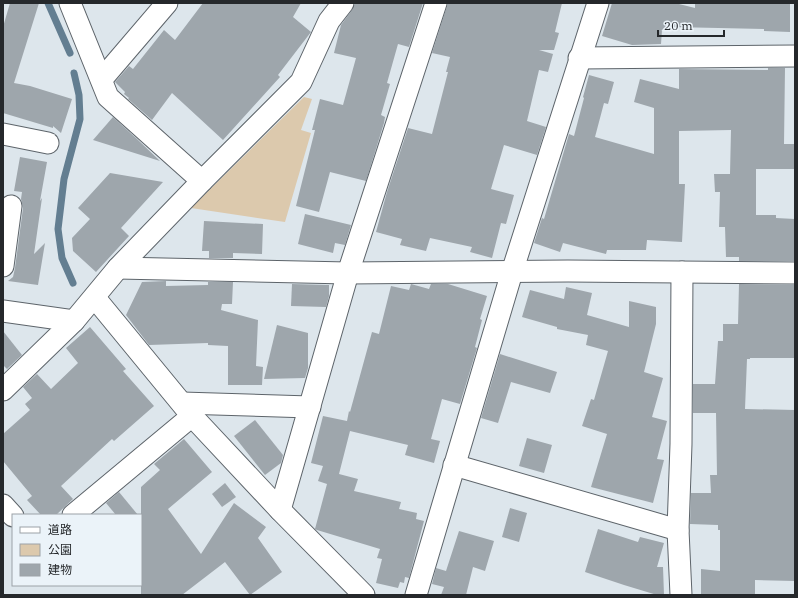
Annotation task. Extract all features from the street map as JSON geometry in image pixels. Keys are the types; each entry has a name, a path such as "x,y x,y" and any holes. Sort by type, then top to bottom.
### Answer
{"street":[{"path":"70,3 108,97 202,181"},
{"path":"102,79 167,3"},
{"path":"3,390 74,321 118,268 301,82 329,20 343,3"},
{"path":"280,510 348,273 436,3"},
{"path":"416,595 512,272 579,58 598,3"},
{"path":"579,58 795,56"},
{"path":"3,134 48,143"},
{"path":"3,266 11,206"},
{"path":"118,268 348,273 795,273"},
{"path":"681,595 678,530 681,444 682,272"},
{"path":"94,298 187,409 280,510 364,595"},
{"path":"3,312 74,321"},
{"path":"74,514 187,409 310,407"},
{"path":"454,465 678,530"},
{"path":"3,505 12,515"}],"green space":[{"path":"304,97 312,99 301,130 311,133 285,222 191,208"}],"building":[{"path":"10,3 39,3 14,83 30,86 72,99 61,133 53,126 53,128 3,113 3,27"},
{"path":"203,3 301,3 293,17 311,32 278,75 280,77 223,140 172,93 152,120 128,99 129,98 124,94 125,92 115,82 129,66 133,69 164,30 175,40"},
{"path":"355,3 423,3 409,47 398,44 387,83 390,84 381,115 385,117 384,123 366,181 330,172 319,212 296,206 315,130 312,130 320,99 343,105 356,58 334,53 341,25 352,10"},
{"path":"448,3 562,3 555,32 559,33 554,50 539,50 553,54 548,72 539,70 527,121 546,127 537,155 504,145 491,189 514,195 506,224 501,223 492,258 470,252 472,247 430,238 426,251 400,245 402,239 376,232 387,192 408,128 432,134 448,72 446,72 450,57 432,53"},
{"path":"612,3 675,3 695,8 695,3 790,3 790,32 764,31 764,29 673,27 673,30 662,30 661,44 632,45 602,36"},
{"path":"768,68 785,68 784,144 795,144 795,169 756,169 756,215 776,215 776,218 795,219 795,261 739,261 739,257 726,257 725,227 719,227 720,192 715,192 714,174 730,174 731,130 679,131 679,184 685,184 682,242 647,240 646,250 607,250 606,254 563,243 560,252 534,243 542,218 544,219 569,134 574,136 589,75 614,82 608,104 604,103 595,137 654,154 654,108 634,102 640,79 679,89 679,69 768,70"},
{"path":"113,117 137,139 160,161 93,140"},
{"path":"20,157 47,162 40,201 42,198 34,254 45,243 38,285 8,281 13,277 15,268 23,208 21,199 22,192 14,191"},
{"path":"110,173 163,182 121,228 129,236 96,272 73,251 72,238 90,219 78,208"},
{"path":"305,214 351,225 345,245 335,243 333,253 298,244"},
{"path":"204,221 263,224 262,254 233,253 233,258 209,258 209,251 202,251"},
{"path":"166,281 166,286 208,285 208,282 233,282 232,304 222,304 221,310 258,320 256,366 263,367 262,385 228,385 228,346 208,345 208,343 149,345 126,315 142,282"},
{"path":"292,284 329,285 329,296 326,307 291,306"},
{"path":"411,284 429,289 431,284 448,284 487,296 480,319 482,320 475,347 477,348 460,404 442,399 431,439 440,441 434,463 405,455 408,445 350,431 339,474 358,479 354,491 401,502 399,509 417,513 416,519 424,521 409,578 405,577 404,583 400,582 398,588 376,583 382,559 377,558 380,549 315,529 327,484 318,481 323,466 311,463 323,416 347,421 372,332 379,334 391,286 409,290"},
{"path":"739,284 795,285 795,358 747,359 745,409 795,410 795,581 755,580 755,595 701,595 701,569 720,571 720,530 718,530 718,525 690,524 691,493 711,493 710,475 717,475 716,413 693,413 693,384 715,384 718,341 723,341 723,324 738,324"},
{"path":"566,287 592,293 587,315 629,327 629,301 656,307 656,324 644,372 663,378 652,417 667,421 657,459 664,460 653,503 591,487 607,434 582,426 591,399 594,400 608,351 586,345 588,335 557,329 557,327 522,317 530,290 564,299"},
{"path":"277,325 308,333 308,368 305,378 264,379"},
{"path":"90,327 126,369 123,371 154,406 114,441 112,439 61,486 73,499 57,514 40,514 27,500 32,496 3,461 3,434 30,410 25,404 32,398 23,387 37,374 51,389 78,363 66,348"},
{"path":"3,331 22,355 7,369 3,365"},
{"path":"500,354 557,372 550,393 511,382 498,423 481,418"},
{"path":"255,420 283,455 281,463 265,475 234,436"},
{"path":"527,438 552,445 544,473 519,466"},
{"path":"184,439 212,472 168,509 201,554 234,503 266,527 258,538 282,572 250,595 225,562 182,595 141,595 141,487 160,470 154,464"},
{"path":"225,483 236,497 222,507 212,494"},
{"path":"119,492 137,514 115,514 106,503"},
{"path":"510,508 527,513 519,542 502,537"},
{"path":"598,529 638,542 640,537 664,543 657,567 663,567 664,595 657,595 585,572"},
{"path":"459,531 494,541 485,571 473,567 466,595 441,595 444,587 432,584 436,568 446,571"}],"waterway":[{"path":"48,3 70,53"},
{"path":"73,283 62,258 58,229 64,179 80,119 79,95 74,73"}]}
